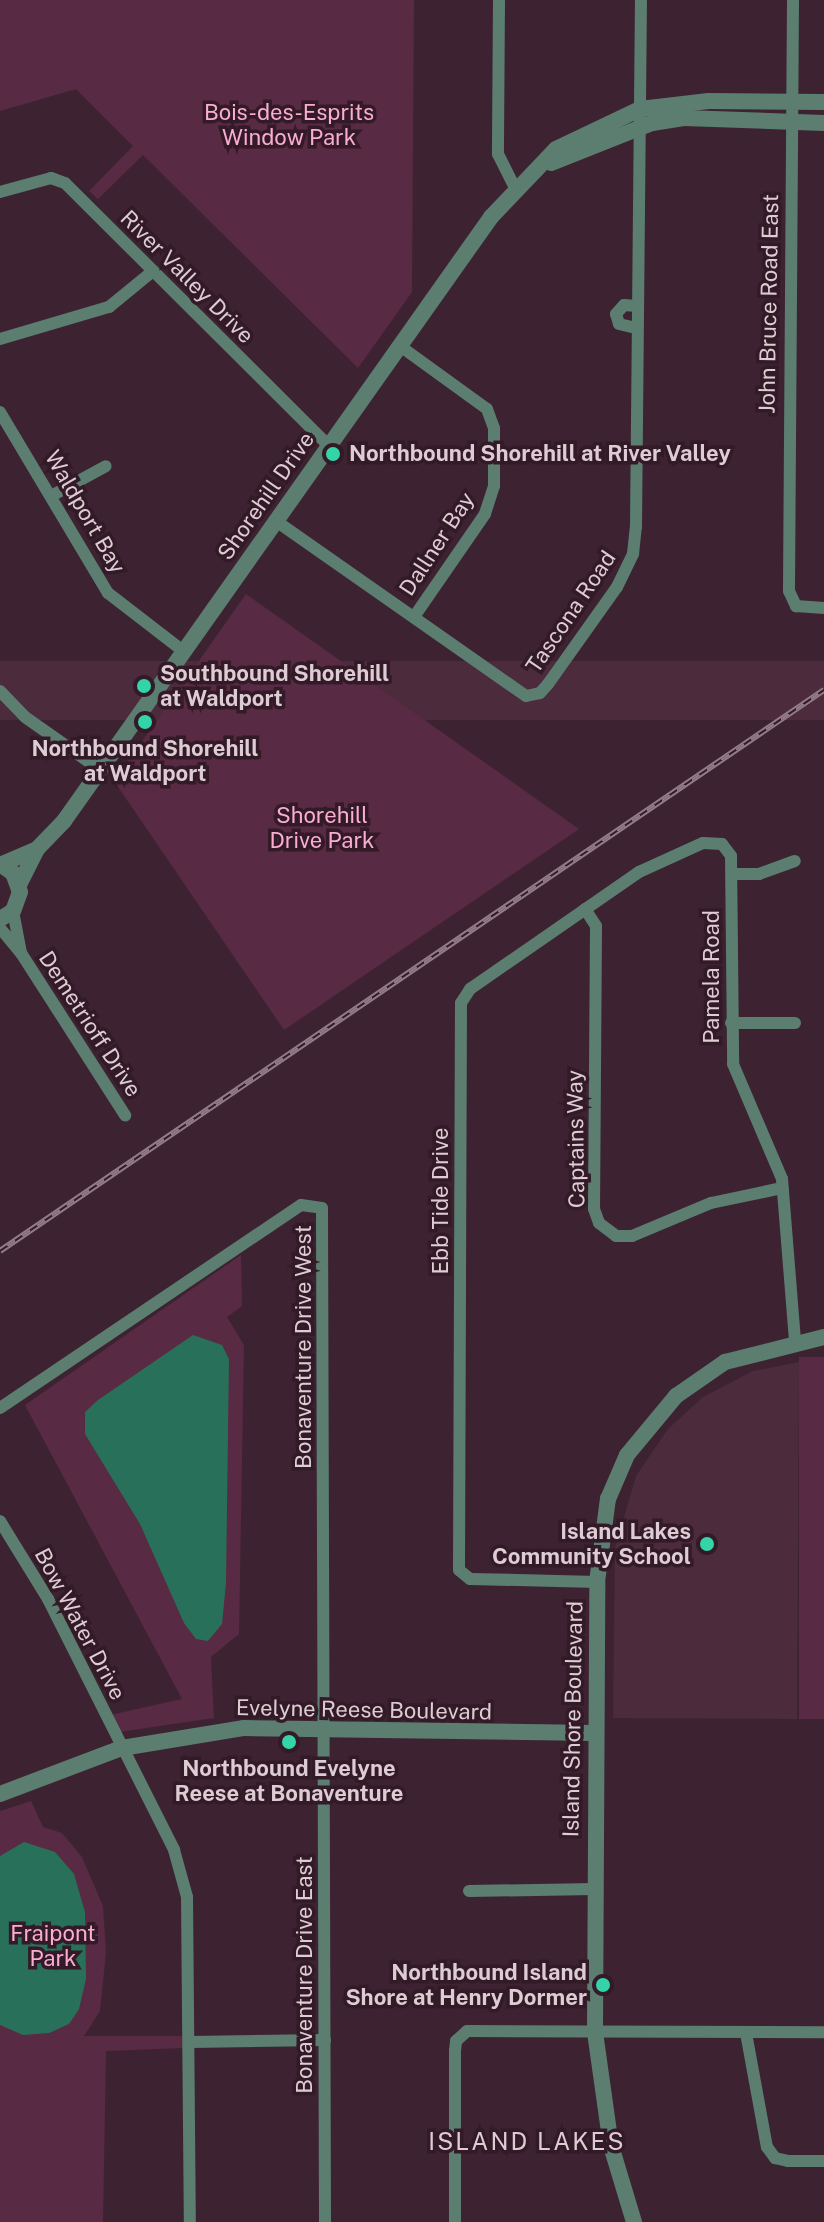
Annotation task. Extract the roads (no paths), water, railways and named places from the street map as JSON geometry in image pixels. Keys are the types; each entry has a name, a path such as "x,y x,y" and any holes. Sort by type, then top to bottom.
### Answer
{"street":[{"path":"499,0 498,154 516,190"},
{"name":"Tascona Road","path":"276,521 519,692 534,696 548,684 625,574 633,554 641,0"},
{"name":"John Bruce Road East","path":"793,0 788,577 796,606 824,608"},
{"name":"Shorehill Drive","path":"6,915 37,849 99,769 400,346 516,190 535,171 574,137 709,101 824,102"},
{"name":"Shorehill Drive","path":"640,118 824,123"},
{"name":"River Valley Drive","path":"0,192 51,178 65,183 329,446"},
{"path":"0,339 109,307 153,271"},
{"path":"637,306 624,305 616,314 619,324 637,328"},
{"name":"Dallner Bay","path":"400,346 487,409 494,428 494,486 485,514 414,617"},
{"name":"Waldport Bay","path":"0,412 53,495 108,593 183,651"},
{"path":"53,495 106,466"},
{"path":"0,691 25,717 99,769"},
{"name":"Ebb Tide Drive","path":"597,1582 470,1579 459,1570 461,1003 470,989 669,855 703,843 722,844"},
{"name":"Pamela Road","path":"722,844 731,856 731,1023 737,1078 782,1188 795,1342"},
{"name":"Shorehill Drive","path":"19,885 1,864 37,849"},
{"path":"732,874 759,874 795,861"},
{"name":"Captains Way","path":"585,909 596,926 594,1199 599,1223 616,1236 632,1236 711,1203 782,1188"},
{"name":"Demetrioff Drive","path":"6,915 21,953"},
{"name":"Demetrioff Drive","path":"0,928 21,953 125,1115"},
{"path":"731,1023 795,1023"},
{"name":"Bonaventure Drive West","path":"0,1408 301,1205 322,1208 325,1728"},
{"name":"Island Shore Boulevard","path":"634,2222 611,2146 595,2032 597,1582 608,1499 627,1455 649,1424 676,1396 725,1362 824,1337"},
{"name":"Bow Water Drive","path":"0,1521 48,1599 122,1748"},
{"name":"Evelyne Reese Boulevard","path":"0,1794 122,1748 244,1728 594,1733"},
{"name":"Bonaventure Drive East","path":"325,1728 325,2222"},
{"path":"122,1748 174,1850 187,1897 190,2222"},
{"path":"469,1891 594,1889"},
{"path":"455,2222 459,2037 474,2030 824,2032"},
{"path":"746,2033 767,2147 775,2158 824,2161"},
{"path":"190,2042 325,2040"}],"railway":[{"path":"0,1251 824,690"}],"place":[{"name":"Northbound Shorehill at River Valley","path":"333,454"},
{"name":"Southbound Shorehill at Waldport","path":"144,686"},
{"name":"Northbound Shorehill at Waldport","path":"145,722"},
{"name":"Island Lakes Community School","path":"707,1544"},
{"name":"Northbound Evelyne Reese at Bonaventure","path":"289,1742"},
{"name":"Northbound Island Shore at Henry Dormer","path":"603,1985"}],"district":[{"name":"ISLAND LAKES","path":"527,2142"}],"park label":[{"name":"Bois-des-Esprits Window Park","path":"289,124"},
{"name":"Shorehill Drive Park","path":"322,828"},
{"name":"Fraipont Park","path":"53,1946"}]}
